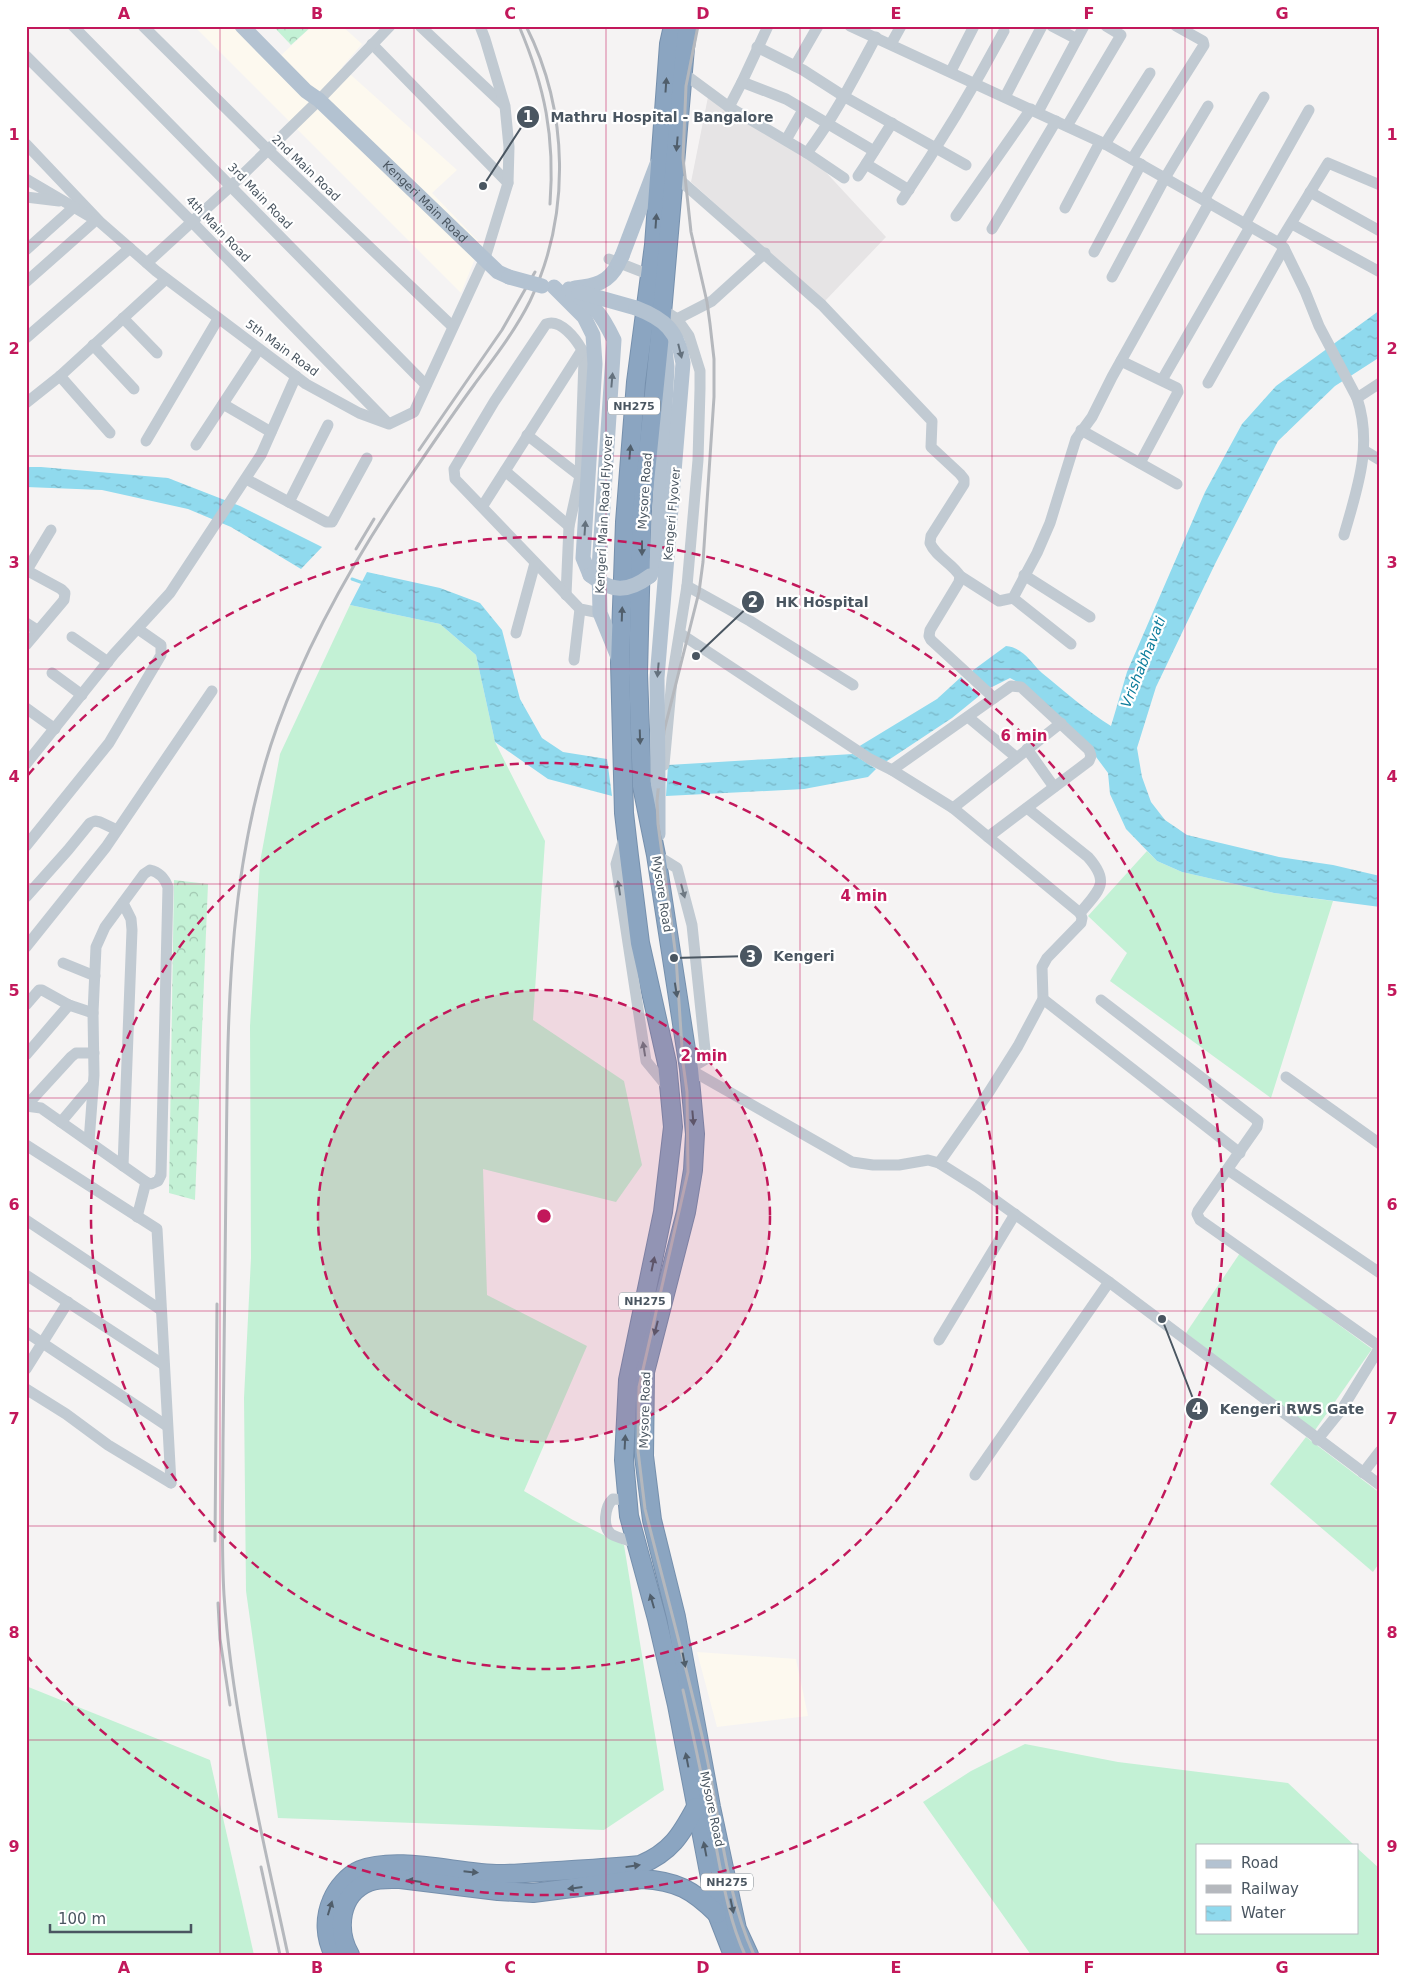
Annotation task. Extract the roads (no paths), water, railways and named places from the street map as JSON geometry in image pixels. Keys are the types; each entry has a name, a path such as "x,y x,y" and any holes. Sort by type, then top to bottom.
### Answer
{"highway":[{"name":"Mysore Road","path":"688,26 674,175 661,246 650,275 636,382 625,522 620,663 626,832 640,943 667,1062 672,1127 663,1212 628,1380 624,1460 628,1508 635,1542 657,1619 675,1695 737,1929 749,1955"},
{"name":"Mysore Road","path":"669,28 662,151 661,246 667,318 642,511 638,673 641,766 652,787 656,855 689,1069 695,1134 693,1170 686,1212 645,1372 644,1456 652,1520 676,1617 718,1914 733,1955"},
{"path":"628,1508 652,1520"},
{"path":"334,1955 326,1929 330,1905 334,1895 343,1884 359,1870 398,1864 499,1874 640,1865 670,1848 704,1807"},
{"path":"350,1955 341,1932 345,1906 352,1894 360,1886 370,1881 384,1879 533,1893 642,1880 658,1880 672,1883 700,1896 718,1914"}],"main road":[{"name":"Kengeri Main Road","path":"242,26 306,91 319,100 498,272 509,277 555,287"},
{"name":"Kengeri Main Road","path":"252,26 310,85 319,100"},
{"path":"555,287 593,302 604,282 615,270 662,151"},
{"name":"Kengeri Main Road Flyover","path":"555,287 593,302 614,340 599,568 600,612 620,663"},
{"name":"Kengeri Flyover","path":"652,787 657,678 683,363 681,349 669,327 659,318 636,308 593,302 594,374 583,558 590,575 602,585 615,589 638,585 650,576 657,559 667,367 667,318"}],"street":[{"name":"3rd Main Road","path":"73,26 426,385"},
{"name":"2nd Main Road","path":"143,26 268,150 452,326"},
{"path":"147,263 268,150 390,26"},
{"path":"420,26 505,106"},
{"path":"389,424 414,412 485,258 508,183 509,148 505,106 480,26"},
{"path":"729,107 768,26"},
{"path":"795,66 818,26"},
{"path":"850,26 1103,143 1282,246 1361,408 1365,451 1363,468 1344,535"},
{"path":"891,44 901,26"},
{"path":"951,72 974,26"},
{"path":"1005,97 1042,26"},
{"path":"1052,26 1077,39"},
{"path":"956,216 1034,111 1084,26"},
{"path":"992,229 1121,35 1106,26"},
{"path":"1094,252 1136,162 1204,45 1203,41 1176,26"},
{"path":"902,200 937,148 976,83 1004,31"},
{"path":"807,153 828,126 876,37"},
{"path":"372,44 508,183"},
{"path":"757,48 795,66 845,97 966,165"},
{"name":"4th Main Road","path":"26,56 192,222 389,424"},
{"path":"683,73 729,107 786,140 844,178"},
{"path":"1065,208 1103,143 1150,74"},
{"path":"742,82 786,99 828,126 874,151"},
{"path":"1013,598 1050,523 1076,439 1092,416 1264,96"},
{"path":"1112,277 1165,178 1208,106"},
{"path":"786,140 803,110"},
{"path":"1162,380 1309,110"},
{"path":"858,176 892,123"},
{"name":"5th Main Road","path":"26,144 98,222 166,279 306,384 359,413 389,424"},
{"path":"1208,384 1292,224 1328,163 1380,186"},
{"path":"866,164 909,190"},
{"path":"674,175 822,305 932,422 931,447 964,479 964,484 931,536 930,543 932,548 960,576 999,601 1013,598"},
{"path":"26,179 98,222 26,282"},
{"path":"1310,192 1380,231"},
{"path":"28,198 69,204"},
{"path":"26,250 69,204"},
{"path":"1292,224 1380,272"},
{"path":"26,338 130,248"},
{"path":"667,318 712,301 765,253"},
{"path":"609,259 650,275"},
{"path":"26,403 60,376 166,279"},
{"path":"123,318 157,353"},
{"path":"652,787 663,776 672,679 681,634 687,586 698,460 700,371 689,336 667,318"},
{"path":"146,441 218,319"},
{"path":"566,595 569,526 580,476 584,359 578,341 557,323 551,322 546,324 494,402 454,469 455,479 535,563 566,595 580,609 600,612"},
{"path":"93,345 134,389"},
{"path":"196,445 259,349"},
{"path":"482,507 582,350"},
{"path":"1120,361 1174,386 1178,392 1140,463"},
{"path":"60,376 110,433"},
{"path":"28,758 55,729 108,662 170,593 261,456 296,376"},
{"path":"1356,396 1380,383"},
{"path":"223,404 271,432"},
{"path":"288,502 328,425"},
{"path":"1081,430 1177,484"},
{"path":"527,435 580,476"},
{"path":"1365,451 1380,460"},
{"path":"246,479 326,522 332,522 367,458"},
{"path":"505,471 569,526"},
{"path":"26,645 64,600 64,593 61,589 27,570 51,530"},
{"path":"516,633 535,563"},
{"path":"1024,575 1090,617"},
{"path":"960,576 959,582 930,630 929,636 990,695"},
{"path":"687,586 750,621 853,686"},
{"path":"1013,598 1071,644"},
{"path":"574,660 580,609"},
{"path":"26,623 38,630"},
{"path":"26,846 109,743 161,654 161,646 138,628"},
{"path":"681,634 859,751 953,808 1080,913 1081,923 1047,958 1042,967 1043,999 1018,1046 990,1092 939,1164"},
{"path":"72,637 108,662"},
{"path":"52,673 82,695"},
{"path":"892,770 968,717 990,695 1011,686 1021,687 1089,750 1091,756 1089,761 988,837"},
{"path":"26,947 117,830 212,691"},
{"path":"26,708 55,729"},
{"path":"968,717 1016,757"},
{"path":"953,808 1061,723"},
{"path":"1027,749 1054,787"},
{"path":"1027,808 1088,857 1096,866 1101,877 1100,889 1080,913"},
{"path":"26,897 90,823 100,822 117,830"},
{"path":"656,855 678,868 692,925 706,1059 689,1069 852,1162 873,1165 899,1165 928,1160 939,1164 977,1187 1109,1282 1317,1440 1380,1485"},
{"path":"27,1106 42,1108 89,1142 146,1182 151,1184 158,1181 161,1176 168,887 166,880 155,871 150,870 144,874 99,937 96,947 93,1012 94,1084 89,1142"},
{"path":"123,903 131,919 132,930 123,1166"},
{"path":"63,963 95,976"},
{"path":"26,1004 39,990 69,1005 93,1012"},
{"path":"1043,999 1240,1153"},
{"path":"1101,1000 1258,1121 1257,1127 1240,1153 1198,1211 1197,1214 1200,1220 1380,1347 1342,1409 1317,1440"},
{"path":"26,1054 69,1005"},
{"path":"27,1106 76,1053 94,1053"},
{"path":"1286,1077 1380,1144"},
{"path":"61,1122 94,1084"},
{"path":"26,1144 157,1229 171,1483 108,1445 66,1414 26,1389"},
{"path":"1228,1170 1380,1273"},
{"path":"137,1217 146,1182"},
{"path":"939,1340 1015,1214"},
{"path":"26,1220 161,1310"},
{"path":"26,1275 164,1365"},
{"path":"975,1475 1109,1282"},
{"path":"26,1370 68,1302"},
{"path":"26,1332 168,1426"},
{"path":"1363,1473 1380,1451"},
{"path":"628,1508 612,1499 609,1502 606,1508 608,1529 612,1534 635,1542"}],"water":[{"name":"Vrishabhavati","path":"1380,310 1380,357 1335,386 1278,441 1215,564 1156,687 1137,748 1142,777 1151,802 1165,820 1187,835 1279,857 1333,865 1380,876 1380,907 1274,893 1182,872 1157,861 1126,829 1110,794 1108,773 1082,738 1027,687 1010,678 988,689 972,671 1006,646 1012,647 1026,656 1042,673 1076,701 1111,726 1127,672 1205,492 1242,424 1276,386"},
{"path":"26,467 168,478 240,506 322,547 301,569 231,527 188,509 102,490 26,487"},
{"path":"367,572 440,588 480,603 502,630 520,699 542,738 563,752 607,759 612,796 548,779 495,742 476,655 440,624 350,605"},
{"path":"961,677 979,696 952,718 884,763 858,747 937,699"},
{"path":"853,754 876,769 868,777 804,789 666,796 668,765"}],"waterway":[{"path":"352,579 366,584"}],"railway":[{"path":"519,26 536,70 546,113 551,156 550,204"},
{"path":"288,1955 241,1730 228,1640 223,1576 229,1007 239,894 247,837 260,782 277,727 319,629 353,567 390,506 518,323 530,301 543,268 553,234 558,199 560,163 551,93 540,59 526,26"},
{"path":"698,26 686,86 683,158 691,232 707,302 710,324 714,359 714,397 703,562 699,592 664,731 657,801 658,824 676,957 683,1063 687,1092 688,1172 639,1387 638,1451 645,1509 705,1749 730,1880 736,1906 754,1955"},
{"path":"419,450 502,330 535,272"},
{"path":"356,549 374,519"},
{"path":"215,1541 217,1304"},
{"path":"218,1603 220,1639 230,1705"},
{"path":"683,1690 726,1897 745,1955"},
{"path":"261,1867 280,1955"}],"place":[{"name":"Mathru Hospital - Bangalore","path":"483,186"},
{"name":"HK Hospital","path":"696,656"},
{"name":"Kengeri","path":"674,958"},
{"name":"Kengeri RWS Gate","path":"1162,1319"}]}
